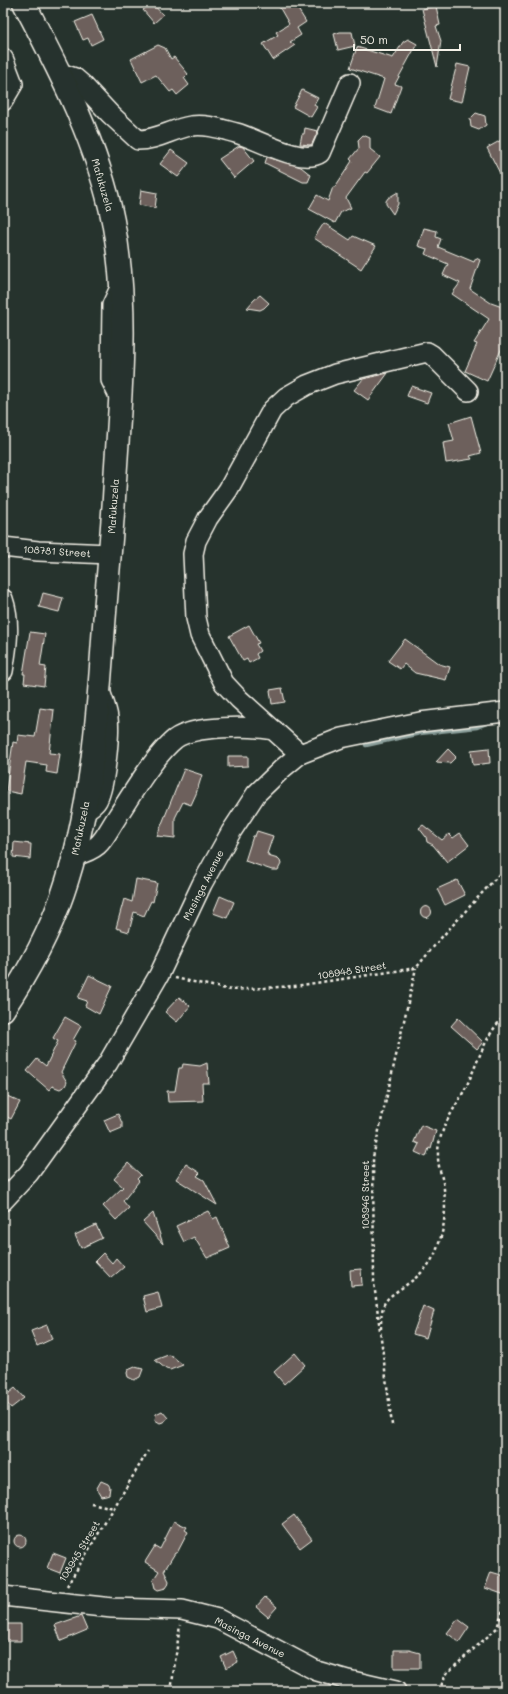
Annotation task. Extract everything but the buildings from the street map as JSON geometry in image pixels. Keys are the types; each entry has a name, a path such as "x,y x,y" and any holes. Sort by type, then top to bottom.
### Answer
{"main road":[{"name":"Mafukuzela","path":"3,1010 47,933 63,894 74,856 84,812 94,744 99,688 110,554 124,345 122,284 112,219 103,183 79,115 24,3"}],"street":[{"path":"3,58 13,84 3,101"},
{"path":"60,74 75,78 138,140 154,138 189,126 207,126 240,134 292,153 310,157 320,153 350,83"},
{"path":"300,754 239,699 224,683 200,635 196,618 194,596 193,554 196,540 208,518 231,484 272,410 286,397 307,385 335,374 427,352 432,355 468,391"},
{"name":"108781 Street","path":"3,547 38,551 110,554"},
{"path":"3,599 7,616 7,637 3,671"},
{"name":"Masinga Avenue","path":"3,1201 29,1172 108,1063 159,975 202,884 231,832 256,794 300,754 341,738 379,729 420,722 505,712"},
{"path":"74,856 92,850 105,838 164,749 176,739 185,734 198,731 231,727 274,730"},
{"name":"Masinga Avenue","path":"3,1596 112,1608 182,1610 218,1619 317,1671 396,1691"}],"path":[{"path":"416,968 440,939 505,868"},
{"name":"108948 Street","path":"159,975 231,990 295,986 416,968"},
{"name":"108946 Street","path":"392,1425 374,1284 373,1158 416,968"},
{"path":"381,1338 381,1314 385,1302 394,1292 418,1277 430,1264 439,1243 445,1218 444,1189 438,1156 443,1130 453,1109 467,1087 480,1053 500,1020 505,1016"},
{"name":"108945 Street","path":"58,1602 148,1451"},
{"path":"91,1502 114,1508"},
{"path":"439,1691 446,1674 497,1628 505,1603"},
{"path":"171,1691 182,1610"}],"waterway":[{"path":"366,745 420,733 477,727 491,721"}]}
